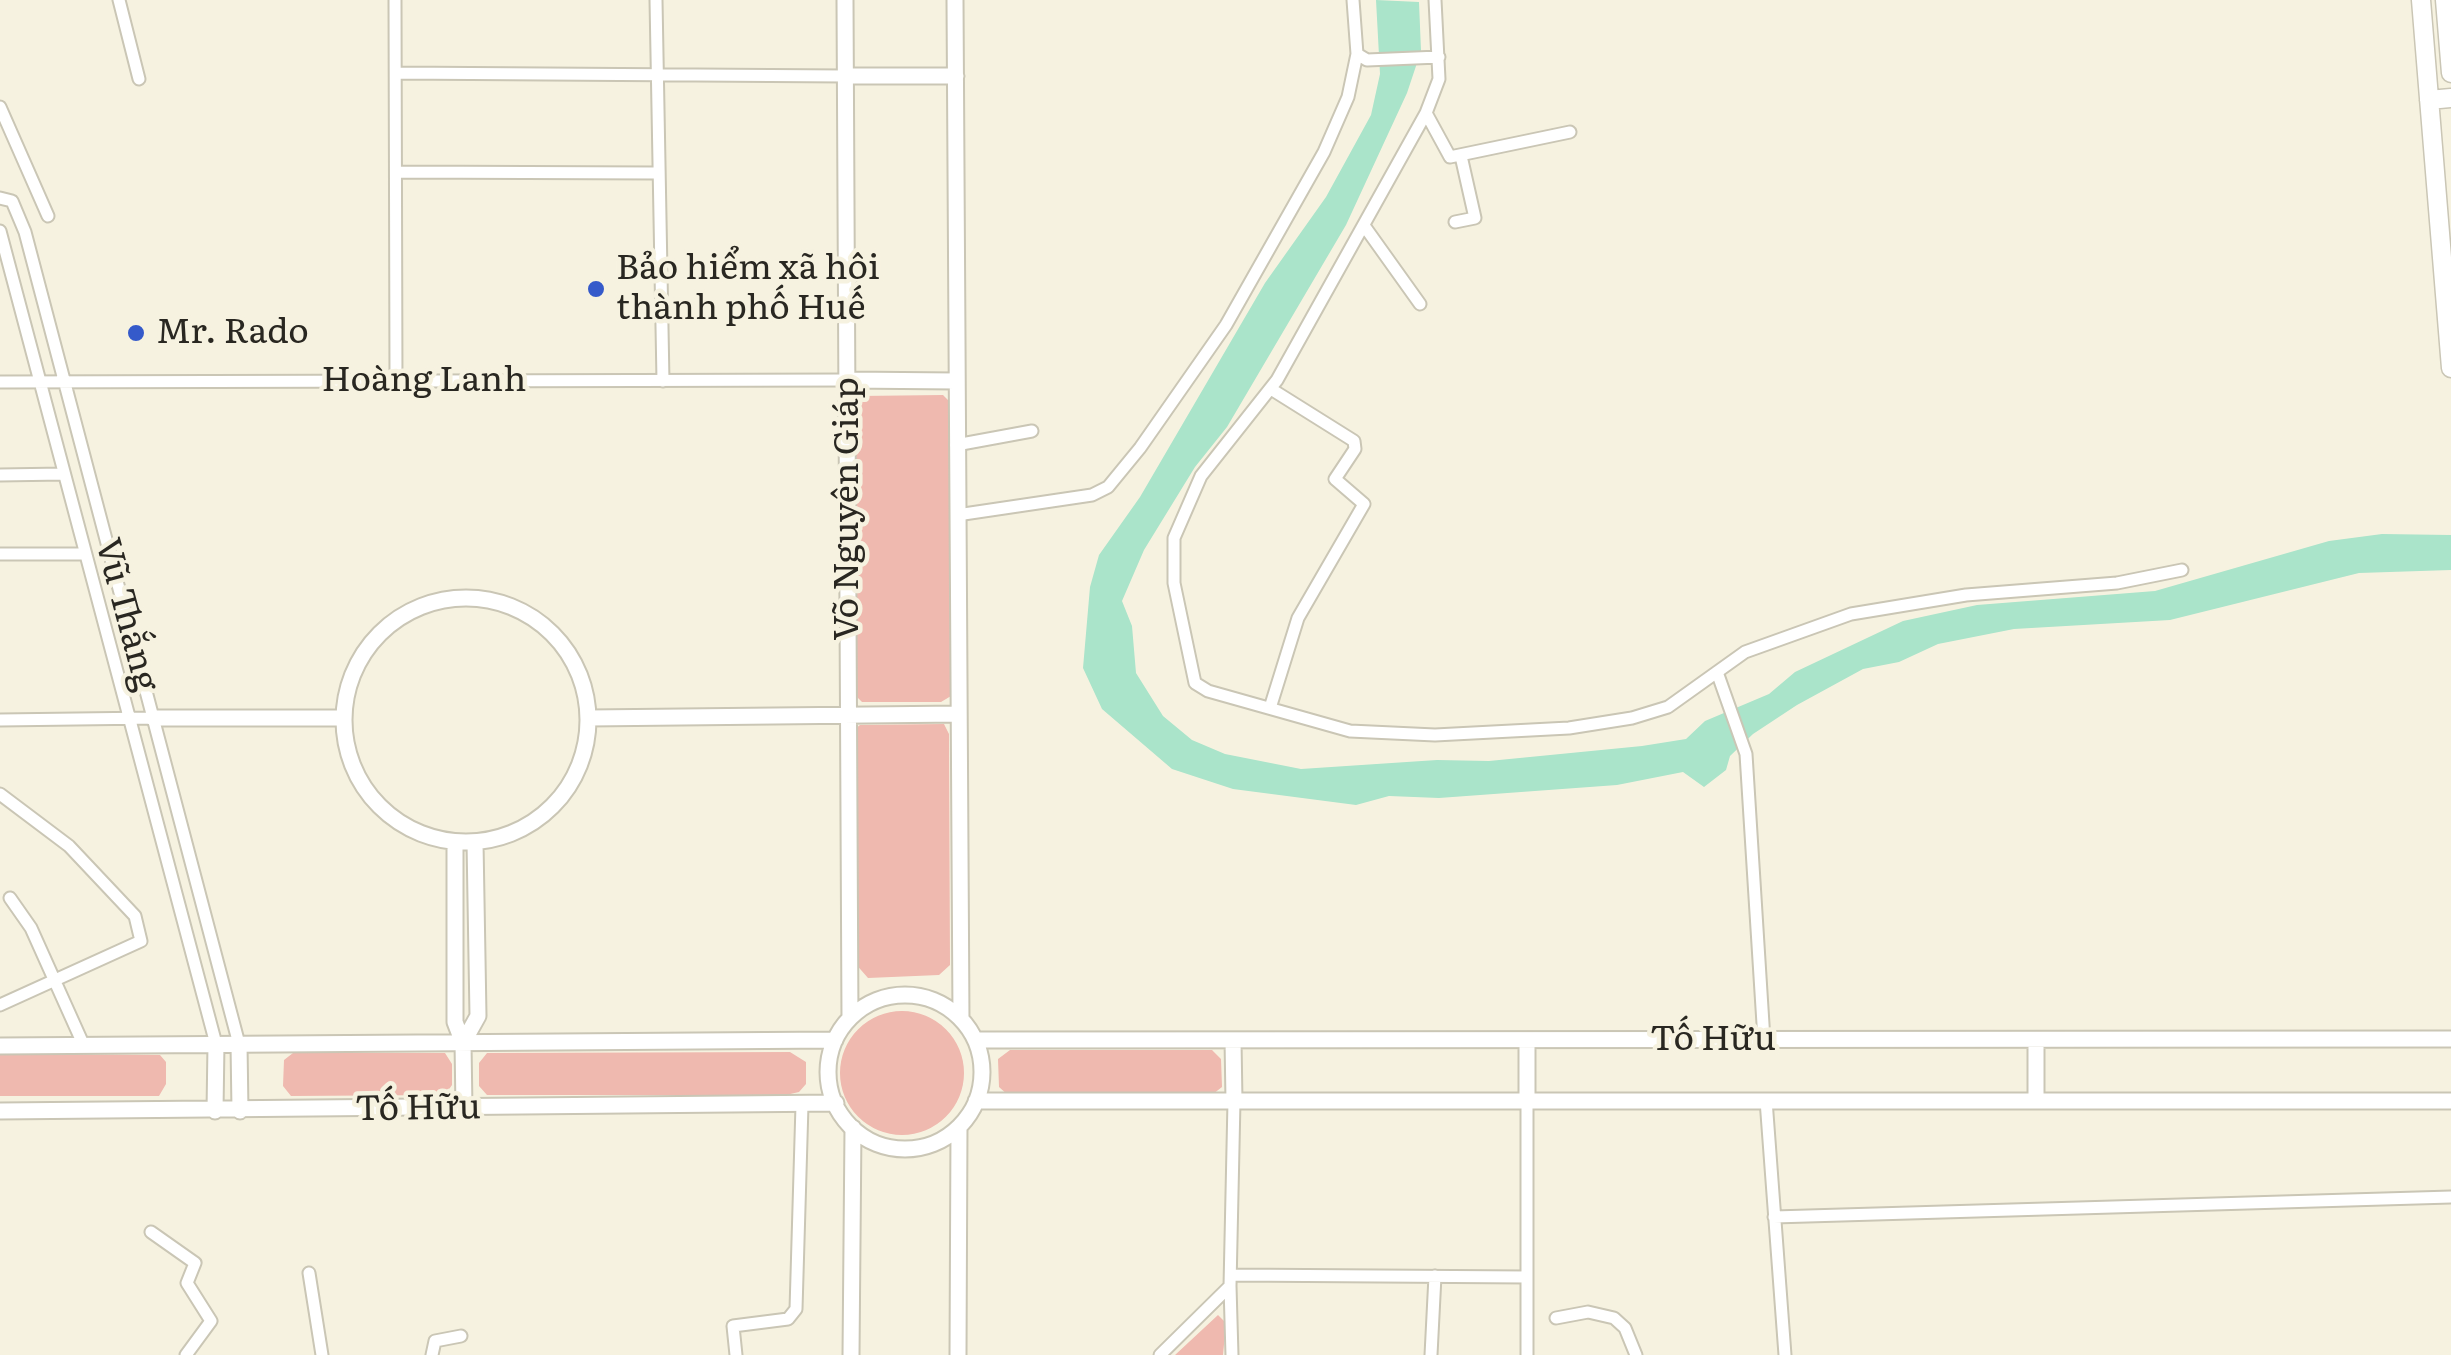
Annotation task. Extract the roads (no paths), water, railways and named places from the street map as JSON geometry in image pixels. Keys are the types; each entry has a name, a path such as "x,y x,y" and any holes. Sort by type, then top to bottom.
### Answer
{"main road":[{"name":"Võ Nguyên Giáp","path":"845,0 850,1018"},
{"path":"956,0 961,1018"},
{"path":"2421,0 2451,368"},
{"path":"2445,0 2451,73"},
{"path":"846,76 956,76"},
{"path":"2429,100 2451,98"},
{"path":"848,380 956,381"},
{"path":"466,598 512,607 552,633 579,672 588,718 581,763 557,802 520,830 475,842 456,842 411,830 374,802 350,763 342,718 353,672 380,633 419,607 466,598"},
{"path":"588,718 959,714"},
{"path":"153,718 342,718"},
{"path":"456,842 455,1022 463,1042 464,1108"},
{"path":"463,1042 478,1016 475,842"},
{"path":"456,894 476,894"},
{"path":"455,968 477,968"},
{"path":"905,995 936,1001 961,1018 976,1040 982,1077 976,1102 958,1127 934,1142 906,1148 878,1143 853,1128 836,1103 829,1078 835,1040 850,1018 875,1001 905,995"},
{"name":"Tố Hữu","path":"976,1040 2451,1038"},
{"name":"Tố Hữu","path":"0,1046 835,1040"},
{"path":"1233,1040 1234,1101"},
{"path":"1526,1040 1527,1101"},
{"path":"2036,1040 2036,1100"},
{"path":"215,1112 216,1044"},
{"path":"238,1044 240,1111"},
{"name":"Tố Hữu","path":"976,1102 2451,1101"},
{"name":"Tố Hữu","path":"0,1111 215,1112 836,1103"},
{"path":"958,1127 958,1355"},
{"path":"852,1355 853,1128"}],"street":[{"path":"119,0 139,79"},
{"path":"395,0 396,381"},
{"path":"656,0 656,172 663,380"},
{"path":"957,516 1092,495 1108,486 1140,448 1226,325 1324,152 1362,57 1353,0"},
{"path":"1435,0 1438,87 1365,227 1271,389 1201,476 1172,552 1190,676 1208,691 1350,731 1435,734 1554,730 1659,710 1765,643 1881,606 2118,583 2182,570"},
{"path":"1362,57 1434,58"},
{"path":"396,73 846,76"},
{"path":"0,107 48,216"},
{"path":"1426,112 1444,155 1461,156 1570,132"},
{"path":"1455,222 1475,218 1461,156"},
{"path":"396,172 656,172"},
{"name":"Vũ Thắng","path":"0,198 12,201 25,232 238,1044"},
{"path":"1365,227 1420,304"},
{"name":"Vũ Thắng","path":"0,231 6,281 64,474 216,1044"},
{"name":"Hoàng Lanh","path":"0,382 848,380"},
{"path":"1270,708 1298,618 1364,504 1334,479 1356,449 1354,441 1271,389"},
{"path":"956,446 1032,430"},
{"path":"0,475 64,474"},
{"path":"0,554 85,554"},
{"path":"1718,672 1746,754 1764,1040"},
{"path":"0,720 153,718"},
{"path":"0,794 68,846 139,925 141,940 0,1005"},
{"path":"10,898 31,928 84,1046"},
{"path":"1766,1100 1784,1355"},
{"path":"1232,1355 1234,1101"},
{"path":"1527,1101 1527,1355"},
{"path":"736,1355 733,1326 788,1319 796,1309 802,1105"},
{"path":"1774,1217 2451,1197"},
{"path":"151,1232 195,1263 187,1283 211,1320 186,1355"},
{"path":"309,1273 322,1355"},
{"path":"1431,1355 1434,1276"},
{"path":"1160,1355 1231,1280 1527,1277"},
{"path":"1556,1318 1588,1312 1614,1318 1626,1328 1636,1355"},
{"path":"432,1355 433,1342 461,1336"}],"place":[{"name":"Bảo hiểm xã hội thành phố Huế","path":"596,289"},
{"name":"Mr. Rado","path":"136,333"}]}
